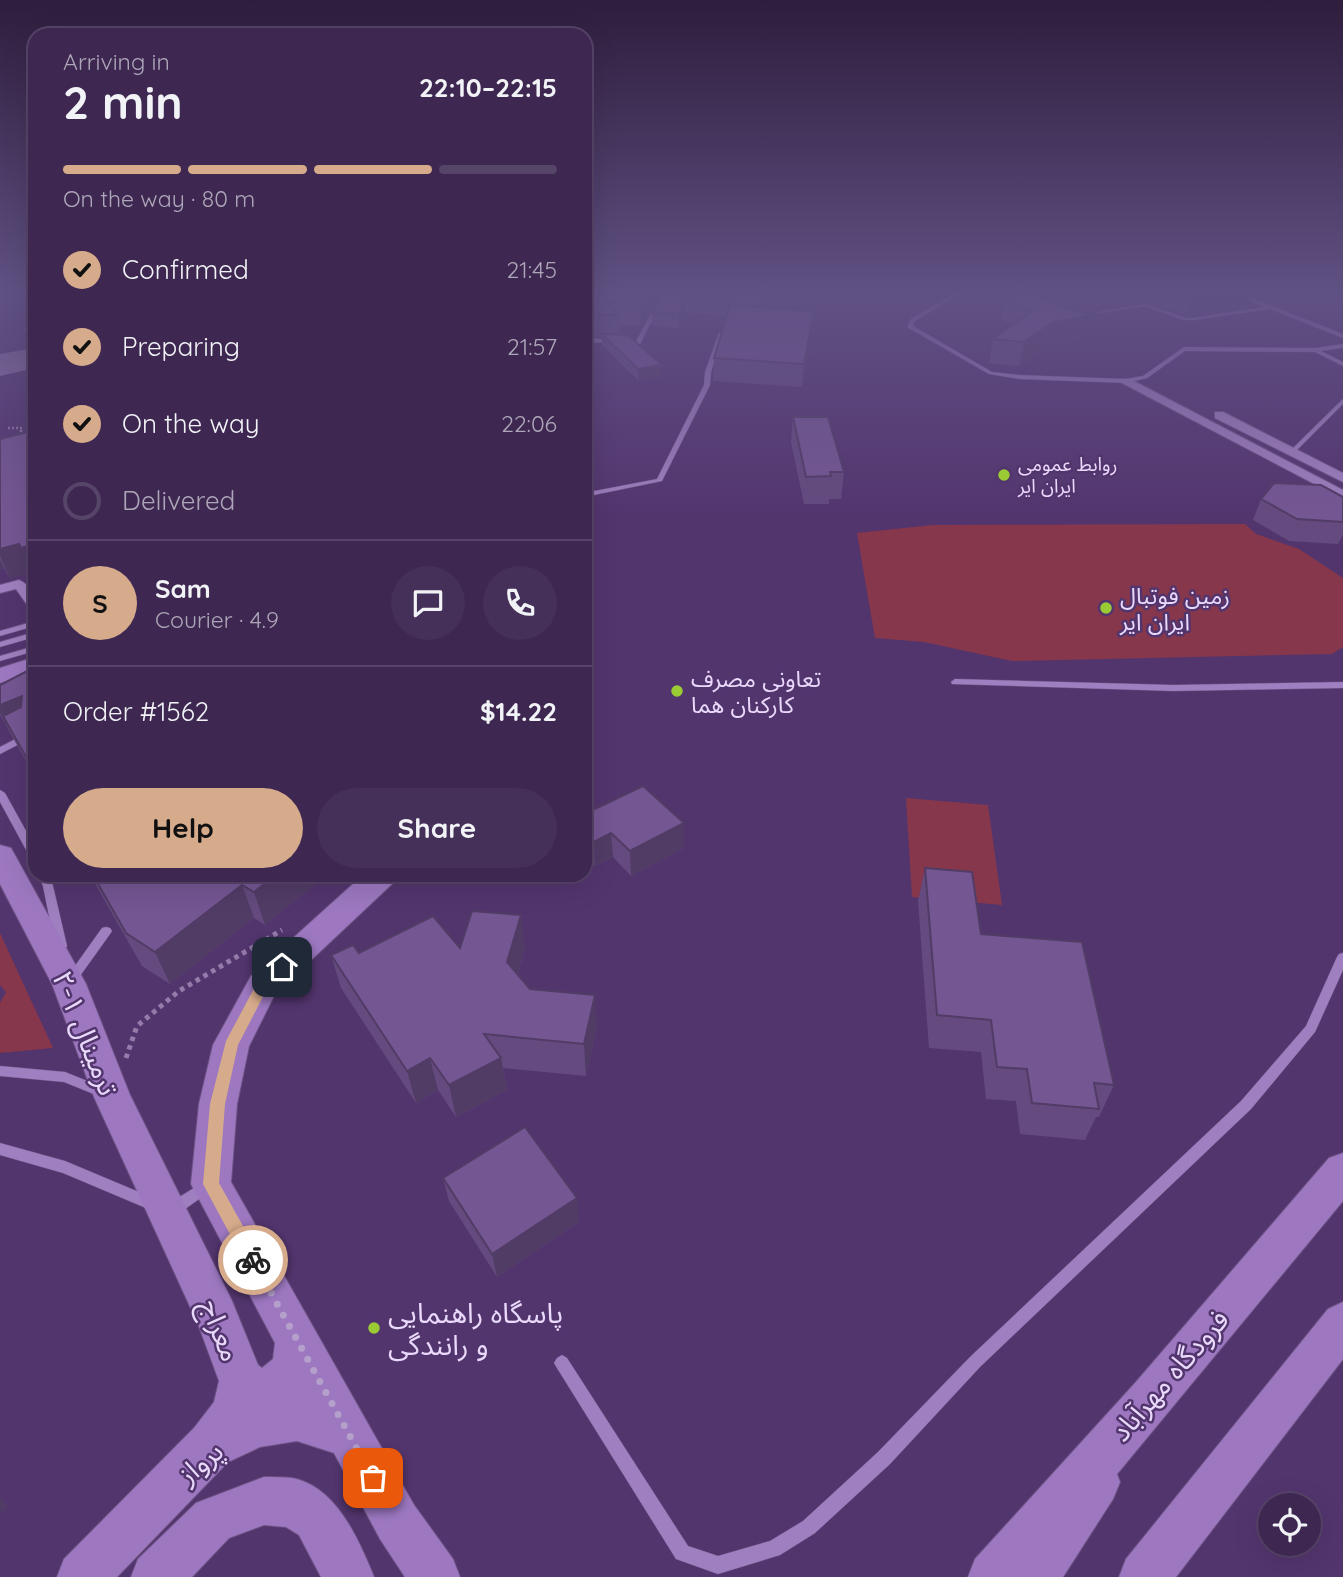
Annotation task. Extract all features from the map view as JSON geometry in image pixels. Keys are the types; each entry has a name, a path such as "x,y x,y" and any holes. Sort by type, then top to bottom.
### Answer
{"main road":[{"path":"0,676 28,666"},
{"name":"ترمینال ۱-۲","path":"0,855 69,984 112,1097 168,1212"},
{"path":"374,882 262,985 231,1045 218,1104 211,1184 397,1522 435,1577"},
{"name":"فرودگاه مهرآباد","path":"993,1577 1152,1398 1343,1171"},
{"name":"معراج","path":"168,1212 217,1316 242,1381 235,1413 211,1445"},
{"path":"1143,1577 1343,1324"},
{"path":"242,1381 258,1393 283,1384 297,1363 297,1338"},
{"path":"1034,1577 1152,1398"},
{"name":"پرواز","path":"82,1577 211,1445 257,1424 297,1418 350,1435"},
{"path":"156,1577 213,1520 264,1501 294,1503 316,1518 349,1577"}],"street":[{"path":"1145,377 1343,478"},
{"path":"1126,381 1343,495"},
{"path":"0,589 19,584 28,596"}],"lane":[{"path":"592,493 660,480 707,385 710,366"},
{"path":"978,366 991,373 1019,377 1126,381 1145,377 1161,366"},
{"path":"1292,452 1343,401"},
{"path":"0,634 28,626"},
{"path":"0,645 28,636"},
{"path":"0,659 28,650"},
{"path":"955,682 1173,688 1343,685"},
{"path":"0,751 28,736"},
{"path":"0,793 28,843"},
{"path":"47,882 69,984"},
{"path":"69,984 106,931"},
{"path":"562,1363 682,1553 718,1565 774,1549 809,1527 884,1458 984,1353 1246,1105 1311,1029 1343,957"},
{"path":"0,1071 65,1077 112,1097"},
{"path":"0,1149 65,1167 168,1212 211,1184"}],"path":[{"path":"8,428 22,428 18,439"},
{"path":"112,1097 137,1026 179,991 284,929"}],"shaded area":[{"name":"زمین فوتبال ایران ایر","path":"1245,524 1256,534 1299,549 1343,578 1343,647 1332,654 1012,661 924,642 875,638 857,533 933,525"},
{"path":"906,798 988,805 1002,905 912,897"},
{"path":"0,933 53,1048 0,1053 0,1003 6,992 0,985"}],"building":[{"path":"634,366 658,366 638,369"},
{"path":"793,417 828,417 844,472 830,472 831,476 806,477"},
{"path":"28,432 28,546 21,548 19,544 0,549 0,439"},
{"path":"1274,483 1321,485 1343,497 1343,522 1297,519 1261,499"},
{"path":"28,671 28,761 3,716 21,707 22,696 0,705 0,685"},
{"path":"643,786 684,823 630,851 611,833 594,842 592,840 592,810"},
{"path":"925,868 972,872 981,934 1082,942 1114,1085 1094,1083 1099,1109 1032,1103 1027,1069 997,1067 991,1020 937,1015"},
{"path":"97,882 267,882 254,892 242,885 155,952 126,933"},
{"path":"472,911 521,915 507,962 530,989 595,995 584,1044 484,1034 501,1058 449,1085 430,1058 407,1071 331,955 353,945 359,953 433,916 460,948"},
{"path":"525,1127 577,1198 492,1254 443,1178"}],"way so far":[{"path":"253,1260 373,1478"}],"place":[{"name":"روابط عمومی ایران ایر","path":"1004,475"},
{"name":"زمین فوتبال ایران ایر","path":"1106,608"},
{"name":"تعاونی مصرف کارکنان هما","path":"677,691"},
{"name":"پاسگاه راهنمایی و رانندگی","path":"374,1328"}],"route":[{"path":"253,1260 211,1184 218,1104 231,1045 262,985 282,967"}]}
